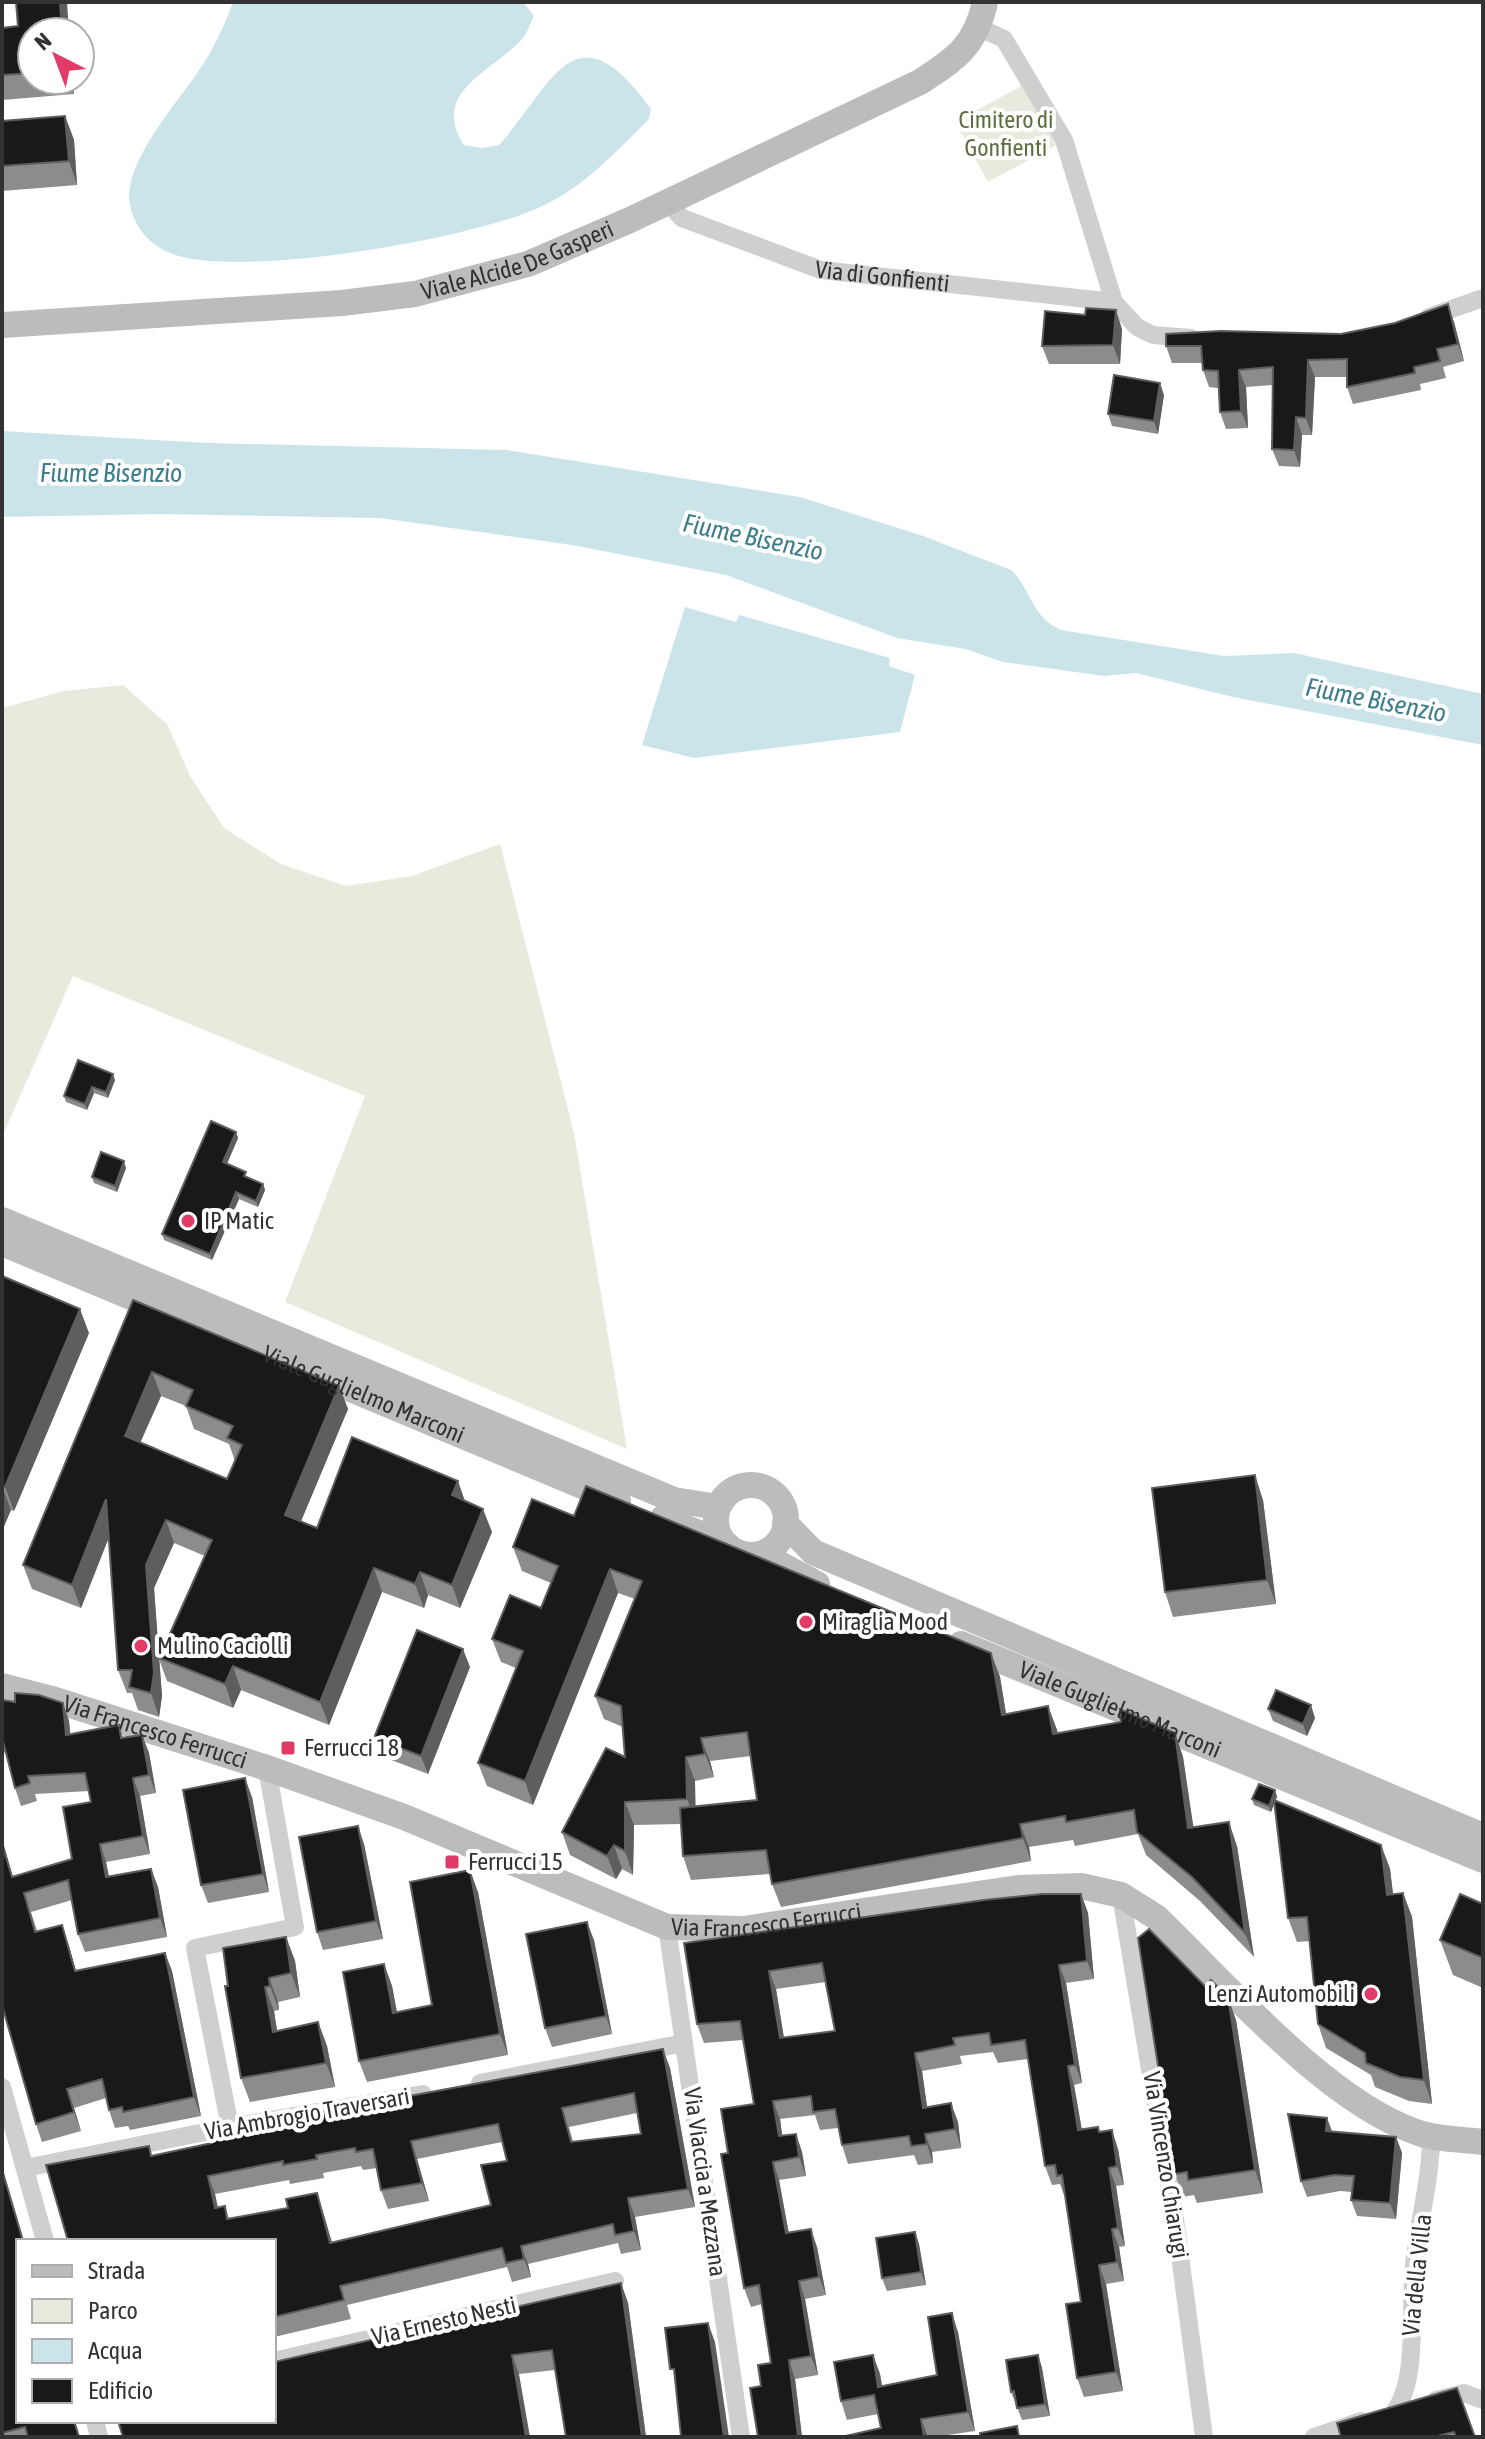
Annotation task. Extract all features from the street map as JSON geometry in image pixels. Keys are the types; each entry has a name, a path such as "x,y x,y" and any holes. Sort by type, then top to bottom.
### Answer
{"main road":[{"path":"980,28 985,2"},
{"name":"Viale Alcide De Gasperi","path":"2,325 172,317 415,294 528,264 920,82 951,62 980,28"},
{"name":"Viale Guglielmo Marconi","path":"2,1220 674,1500 718,1507 732,1490 750,1485 762,1487 782,1504 785,1523 813,1552 1483,1836"},
{"name":"Viale Guglielmo Marconi","path":"2,1243 556,1477 749,1555 761,1554 801,1577 842,1594"},
{"path":"718,1507 718,1533 727,1545"},
{"path":"761,1554 780,1539 785,1523"},
{"name":"Viale Guglielmo Marconi","path":"944,1637 1483,1860"},
{"name":"Via Francesco Ferrucci","path":"2,1686 267,1768 404,1817 667,1927 743,1929 1018,1888 1081,1886 1121,1895 1156,1917 1319,2073 1396,2123 1431,2137 1483,2142"}],"street":[{"path":"980,28 1004,39 1064,140 1114,302 1137,327 1153,335 1168,339 1213,337"},
{"name":"Via di Gonfienti","path":"667,202 682,218 821,270 1114,302"},
{"path":"1413,323 1483,298"},
{"path":"230,2127 195,1948 295,1927 267,1768"},
{"name":"Via Vincenzo Chiarugi","path":"1121,1895 1165,2153 1204,2437"},
{"name":"Via Viaccia a Mezzana","path":"667,1927 741,2437"},
{"path":"467,2086 684,2043"},
{"path":"2,2087 44,2239"},
{"name":"Via Ambrogio Traversari","path":"25,2168 230,2127 438,2091"},
{"name":"Via della Villa","path":"1395,2411 1403,2399 1408,2366 1414,2265 1431,2137"},
{"name":"Via Ernesto Nesti","path":"276,2361 615,2281"},
{"path":"1314,2437 1464,2393 1483,2400"}],"green space":[{"name":"Cimitero di Gonfienti","path":"1023,85 1056,145 988,182 955,122"},
{"path":"123,685 167,724 190,776 224,828 281,864 346,886 412,876 500,844 574,1133 627,1449 285,1302 365,1096 73,976 2,1137 2,708 64,691"}],"water":[{"path":"233,2 523,2 534,16 525,36 470,84 454,110 455,126 464,145 482,148 499,145 551,79 567,64 584,58 602,61 625,78 651,109 649,119 597,170 568,192 536,209 503,221 412,243 308,258 216,261 183,257 164,250 142,232 130,205 130,189 142,154 209,55"},
{"name":"Fiume Bisenzio","path":"2,431 207,443 506,450 800,497 923,536 1011,570 1043,618 1061,630 1224,656 1294,653 1483,694 1483,745 1233,697 1136,673 1104,676 1003,662 965,649 897,638 726,575 572,545 380,518 160,514 2,517"},
{"path":"685,607 736,622 739,615 890,658 889,666 915,675 900,732 694,758 642,745"}],"building":[{"path":"16,2 60,2 61,16 17,16"},
{"path":"16,26 16,74 2,75 2,28"},
{"path":"65,116 69,161 2,166 2,121"},
{"path":"1448,304 1458,344 1437,349 1440,361 1414,367 1415,373 1347,387 1347,359 1308,360 1306,418 1296,417 1294,450 1272,449 1273,367 1239,370 1241,411 1220,412 1218,371 1203,370 1201,346 1166,346 1166,334 1221,331 1341,334 1395,323"},
{"path":"1086,308 1116,310 1113,345 1042,346 1045,311 1085,315"},
{"path":"1114,375 1160,383 1154,421 1108,414"},
{"path":"78,1060 113,1074 106,1092 92,1087 85,1104 64,1096"},
{"path":"211,1121 236,1132 223,1162 263,1184 256,1201 236,1192 210,1254 162,1234"},
{"path":"101,1152 124,1161 115,1186 92,1177"},
{"path":"2,1276 80,1309 5,1487 2,1486"},
{"path":"133,1300 339,1386 285,1515 317,1528 352,1437 458,1481 452,1495 483,1509 452,1585 420,1572 415,1584 374,1568 320,1702 233,1666 225,1684 159,1658 212,1540 166,1520 146,1565 154,1673 151,1693 129,1687 132,1670 118,1670 106,1499 72,1585 23,1565","holes":["152,1372 193,1390 186,1406 233,1426 227,1438 242,1445 227,1479 125,1436"]},
{"path":"1255,1475 1267,1580 1165,1592 1152,1488"},
{"path":"586,1486 991,1653 1002,1715 1048,1706 1053,1734 1121,1722 1120,1709 1175,1733 1188,1828 1229,1822 1245,1933 1192,1877 1137,1832 1134,1810 1066,1822 1065,1816 1020,1824 1023,1838 772,1884 766,1850 683,1856 680,1808 757,1800 747,1732 701,1738 705,1754 686,1757 687,1799 625,1802 625,1851 614,1845 607,1856 562,1832 606,1748 625,1757 621,1706 595,1696 642,1581 610,1569 525,1781 478,1763 523,1651 492,1639 510,1595 541,1608 558,1566 513,1547 532,1499 574,1516"},
{"path":"417,1630 463,1649 421,1756 374,1738"},
{"path":"1276,1690 1311,1705 1303,1724 1268,1709"},
{"path":"15,1693 39,1695 63,1703 66,1735 119,1725 121,1738 142,1735 149,1775 133,1778 143,1836 100,1844 106,1877 151,1869 160,1918 78,1934 68,1880 24,1893 35,1932 62,1925 75,1971 165,1953 194,2097 123,2112 122,2107 109,2110 102,2079 67,2089 74,2112 36,2124 2,2005 2,1844 12,1877 72,1859 63,1807 91,1802 85,1773 28,1776 30,1783 15,1788 2,1737 2,1700 15,1702"},
{"path":"245,1778 263,1874 201,1885 183,1790"},
{"path":"1259,1784 1275,1790 1269,1806 1252,1799"},
{"path":"1274,1800 1381,1845 1387,1895 1403,1893 1424,2080 1400,2077 1366,2063 1365,2053 1318,2024 1307,1917 1288,1918"},
{"path":"358,1826 376,1921 317,1932 299,1837"},
{"path":"470,1870 500,2034 359,2061 343,1972 384,1964 393,2013 432,2005 410,1882"},
{"path":"1042,1894 1081,1894 1087,1961 1059,1965 1075,2065 1068,2066 1078,2130 1098,2127 1099,2132 1112,2130 1117,2166 1109,2168 1118,2228 1112,2229 1117,2262 1099,2265 1116,2372 1077,2378 1066,2304 1081,2302 1062,2175 1057,2176 1055,2165 1045,2166 1025,2040 991,2045 989,2033 953,2038 955,2045 915,2053 923,2108 951,2103 955,2129 925,2134 927,2144 911,2146 909,2136 842,2145 835,2109 813,2112 811,2096 773,2101 779,2136 796,2134 799,2157 773,2162 786,2233 811,2229 819,2277 799,2281 811,2356 789,2360 798,2437 758,2437 750,2388 761,2386 758,2365 771,2363 759,2285 744,2288 721,2154 728,2153 721,2109 754,2104 740,2021 697,2024 684,1943","holes":["822,1963 835,2031 780,2038 769,1971"]},
{"path":"1460,1894 1483,1904 1483,1958 1440,1940"},
{"path":"587,1922 606,2016 545,2028 526,1934"},
{"path":"1149,1929 1205,1986 1211,1980 1228,1997 1255,2170 1188,2180 1187,2172 1175,2174 1138,1938"},
{"path":"286,1937 291,1973 269,1978 270,1986 265,1987 273,2032 318,2022 326,2063 241,2078 225,1986 228,1986 223,1948"},
{"path":"663,2049 688,2189 628,2198 634,2231 615,2235 613,2224 521,2246 524,2259 506,2263 502,2248 340,2286 344,2300 276,2317 276,2239 67,2239 46,2165 149,2146 151,2156 212,2143 210,2133","holes":["634,2093 641,2134 571,2142 562,2108","498,2124 507,2161 481,2165 491,2205 330,2243 317,2193 286,2199 288,2208 227,2219 225,2206 215,2208 208,2176 283,2161 283,2165 317,2159 316,2155 355,2148 356,2152 373,2149 381,2190 422,2183 411,2141"]},
{"path":"1288,2114 1327,2118 1326,2131 1396,2137 1390,2203 1351,2200 1354,2176 1334,2175 1301,2181"},
{"path":"2,2170 22,2239 16,2239 16,2423 75,2423 79,2437 28,2437 25,2427 2,2433"},
{"path":"915,2232 921,2272 882,2278 876,2238"},
{"path":"621,2283 642,2437 566,2437 552,2350 512,2355 526,2437 123,2437 119,2423 276,2423 276,2362"},
{"path":"952,2313 968,2412 921,2419 924,2437 841,2437 881,2428 874,2395 841,2401 834,2362 873,2355 878,2387 937,2375 928,2317"},
{"path":"708,2323 724,2437 673,2437 681,2436 674,2369 670,2369 665,2328"},
{"path":"1038,2355 1045,2404 1017,2408 1006,2360"},
{"path":"1457,2388 1475,2437 1456,2437 1454,2432 1433,2437 1341,2437 1337,2423"},
{"path":"1017,2426 1019,2437 980,2437 980,2433"}],"place":[{"name":"IP Matic","path":"188,1221"},
{"name":"Miraglia Mood","path":"806,1622"},
{"name":"Mulino Caciolli","path":"141,1646"},
{"name":"Ferrucci 18","path":"288,1748"},
{"name":"Ferrucci 15","path":"452,1862"},
{"name":"Lenzi Automobili","path":"1371,1994"}]}
